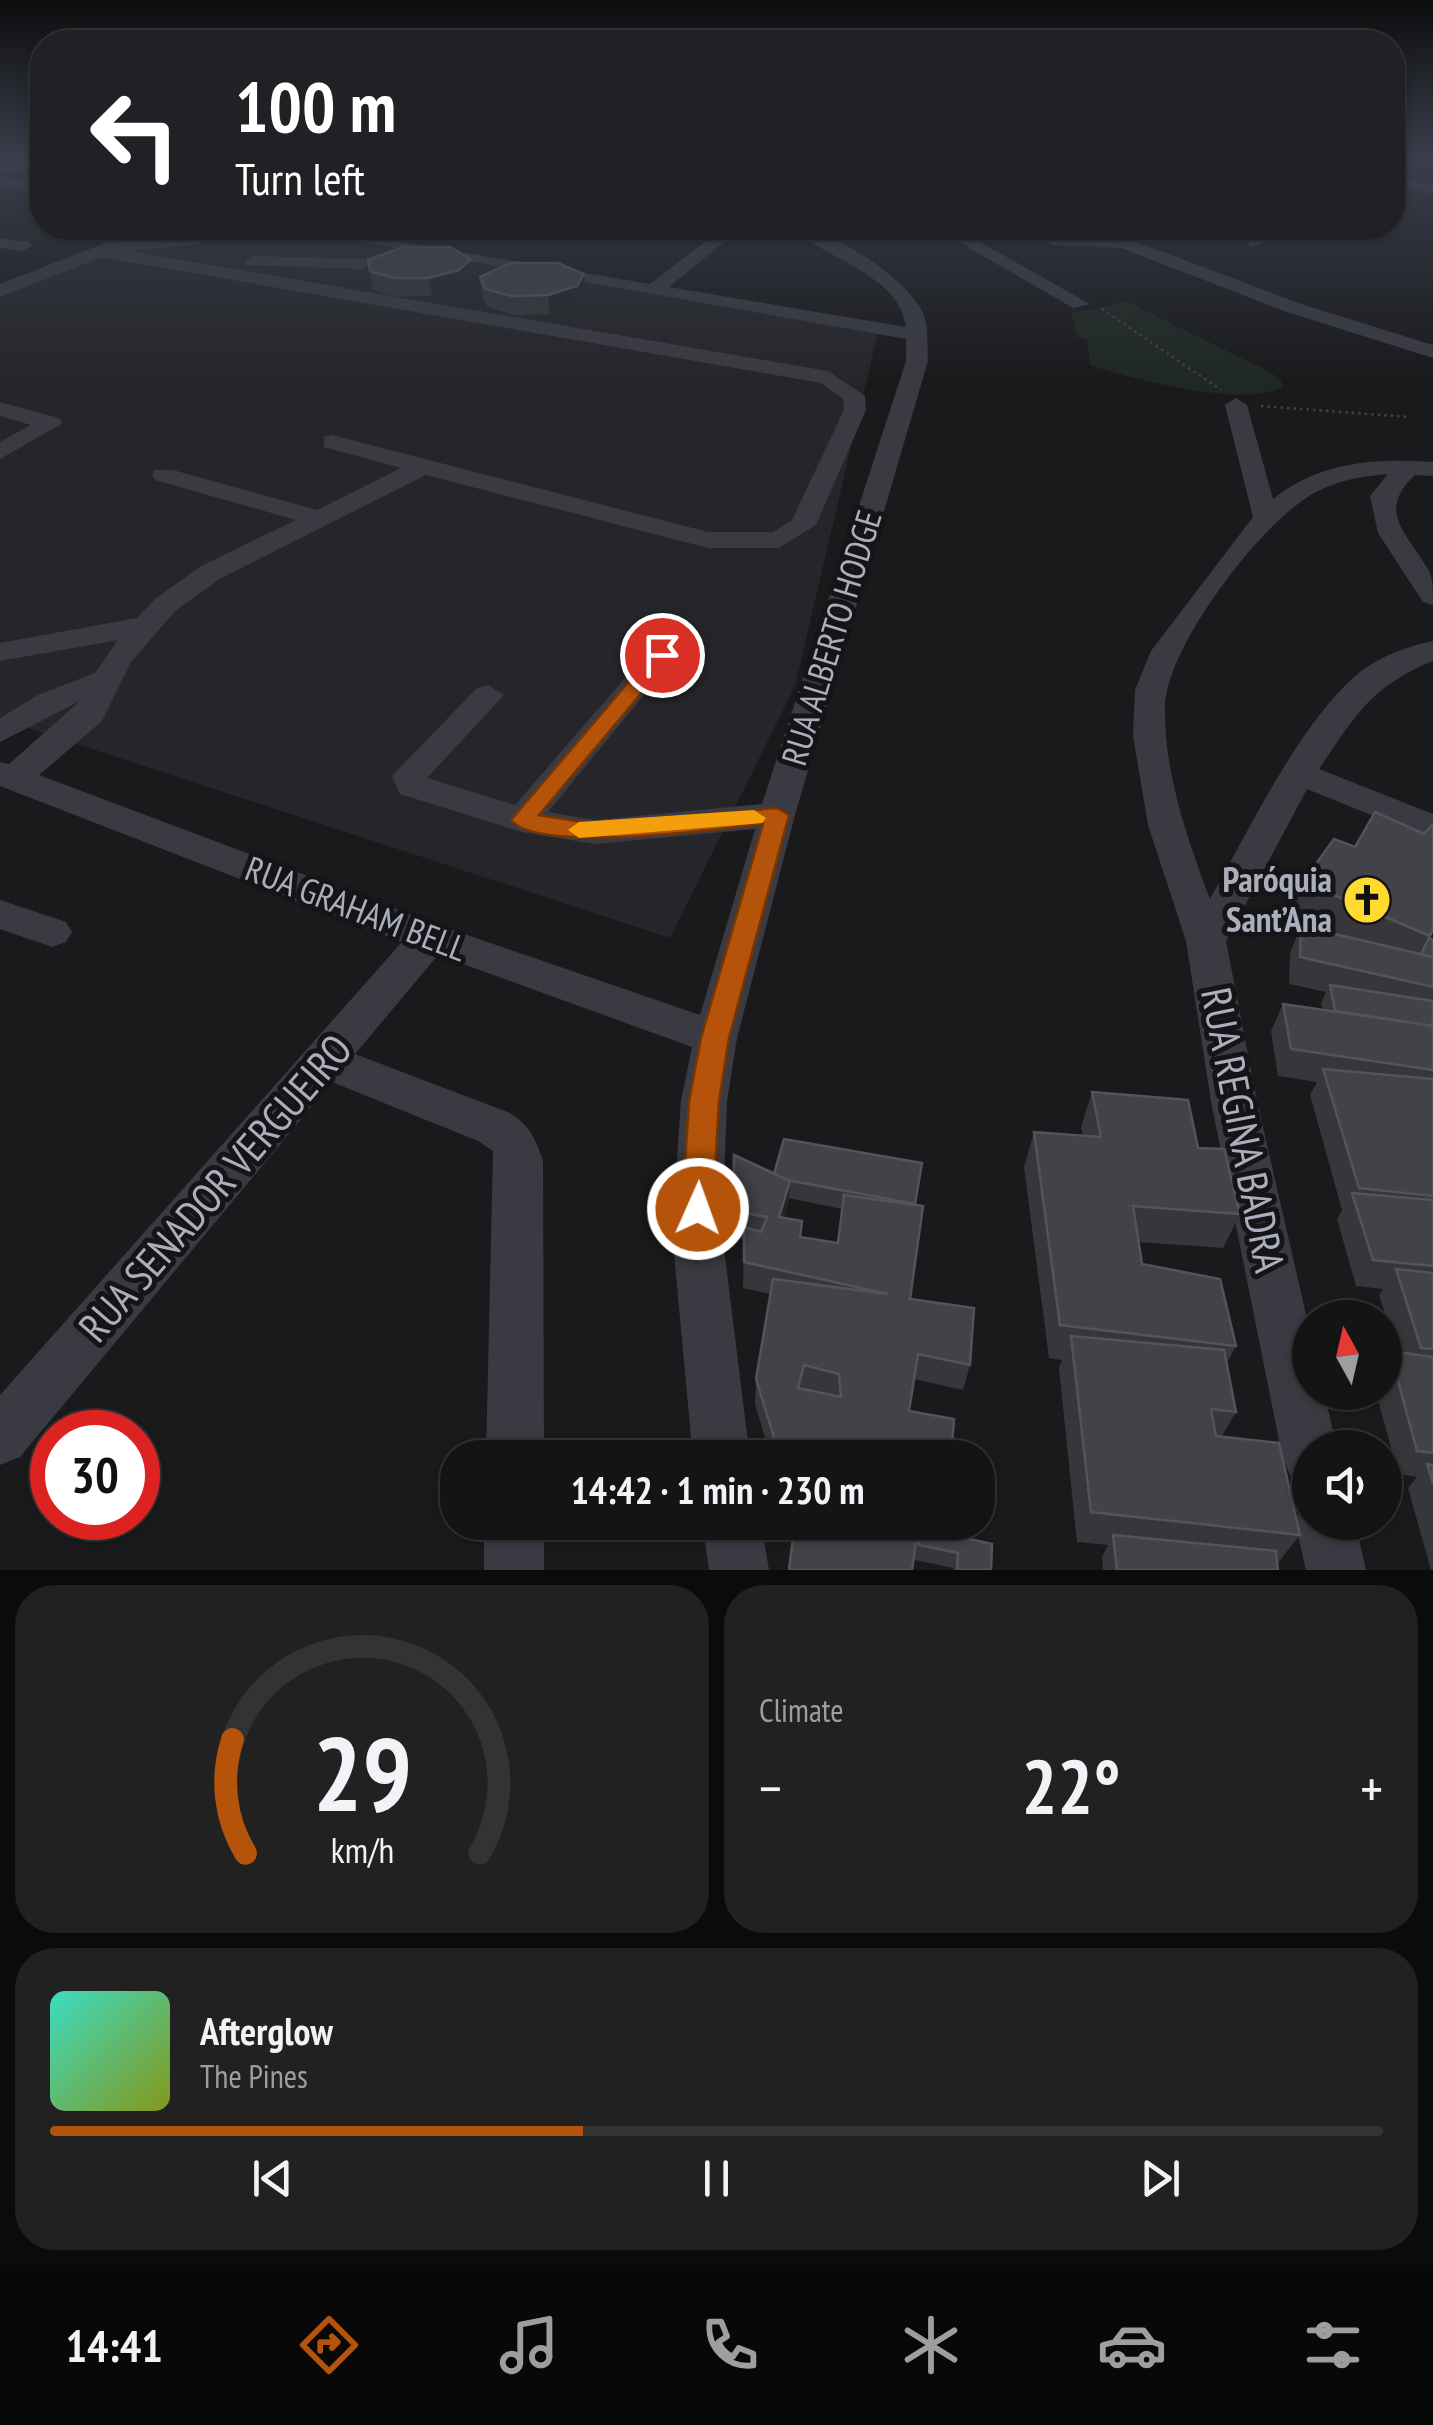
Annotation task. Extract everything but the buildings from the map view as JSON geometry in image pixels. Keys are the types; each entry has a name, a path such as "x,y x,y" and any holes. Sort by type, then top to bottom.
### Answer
{"street":[{"path":"0,278 100,240"},
{"path":"0,291 128,243 194,240"},
{"path":"363,240 916,335 913,314 890,286 819,240"},
{"path":"311,289 412,240"},
{"path":"655,289 717,240"},
{"path":"964,240 1080,304"},
{"path":"1052,240 1123,244 1294,308 1433,352"},
{"path":"0,242 24,246"},
{"path":"100,251 828,378 854,396 854,410 803,525 779,540 708,540 332,442"},
{"path":"208,270 242,261 363,264"},
{"name":"RUA ALBERTO HODGE","path":"720,1440 697,1232 704,1101 715,1038 777,815 917,360 916,335"},
{"path":"1236,405 1264,514"},
{"path":"0,409 50,423 0,452"},
{"path":"7,775 90,714 104,680 143,626 211,572 423,467"},
{"path":"1206,941 1164,824 1149,703 1166,649 1264,514 1322,478 1354,469 1422,468"},
{"path":"1422,468 1384,492 1381,504 1384,520 1433,596"},
{"path":"164,474 320,519"},
{"path":"0,652 143,626"},
{"name":"RUA REGINA BADRA","path":"1305,1430 1234,1101 1206,941 1300,773 1349,701 1386,669 1433,650"},
{"path":"522,820 662,655"},
{"path":"0,732 49,702 104,680"},
{"path":"488,695 424,759 409,783 522,820 595,832 777,815"},
{"path":"1300,773 1433,828"},
{"name":"RUA GRAHAM BELL","path":"7,775 430,938 715,1038"},
{"path":"0,914 52,932"},
{"name":"RUA SENADOR VERGUEIRO","path":"0,1438 430,938"},
{"path":"325,1061 494,1128 512,1139 519,1160 515,1440"},
{"path":"514,1540 514,1570"},
{"path":"735,1540 739,1570"},
{"path":"1329,1540 1336,1570"}],"path":[{"path":"1103,310 1236,405"},
{"path":"1270,406 1408,417"}],"shaded area":[{"path":"120,240 343,240 878,332 795,686 670,938 0,719 0,285"},
{"path":"1127,302 1266,370 1280,379 1283,386 1267,393 1218,393 1159,384 1090,365 1087,339 1078,338 1071,313"}],"slow traffic":[{"path":"579,830 595,832 754,818"}],"place":[{"name":"Paróquia Sant’Ana","path":"1367,900"}],"route":[{"path":"662,655 522,820 595,832 777,815 715,1038 704,1101 698,1209"}]}
